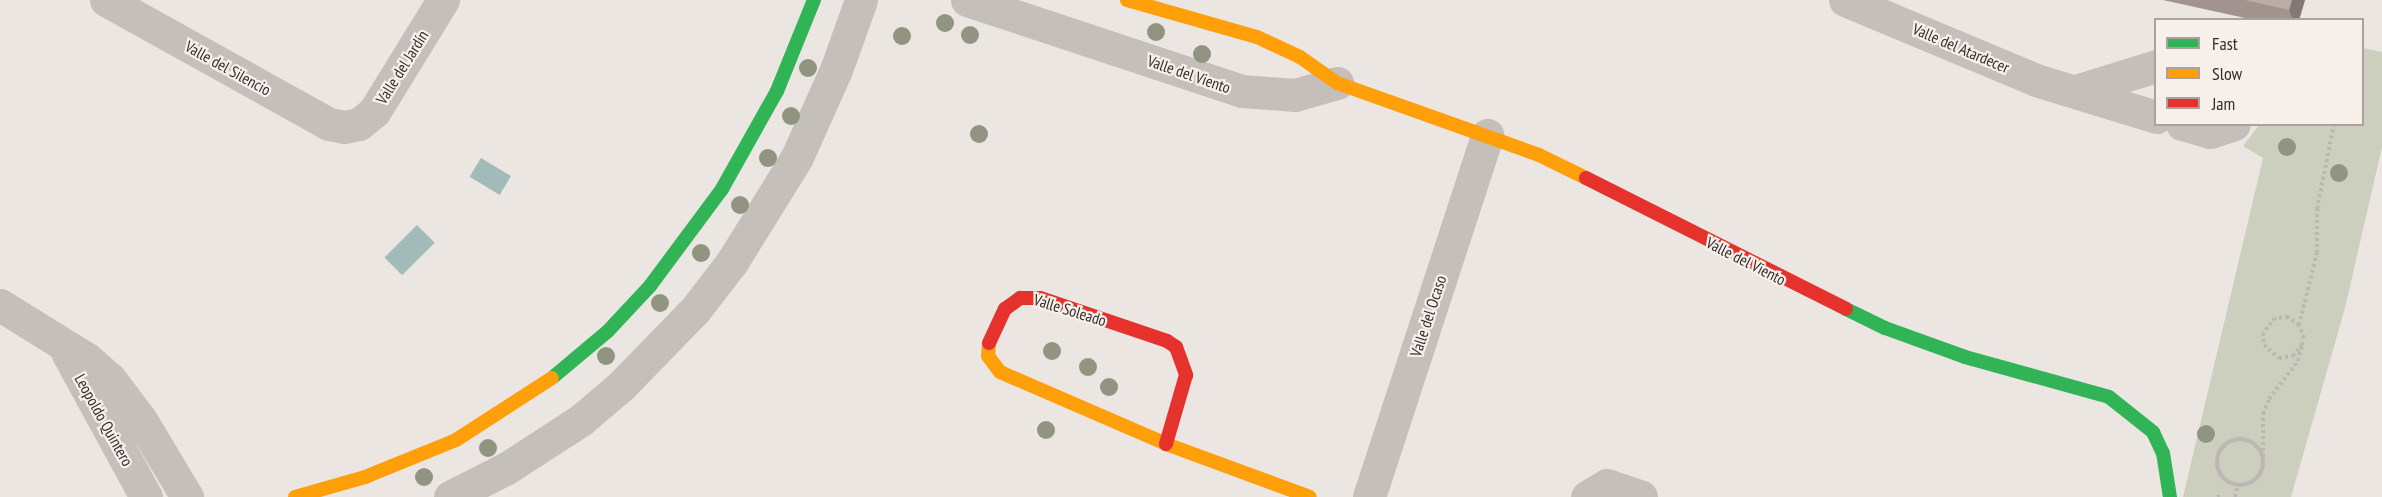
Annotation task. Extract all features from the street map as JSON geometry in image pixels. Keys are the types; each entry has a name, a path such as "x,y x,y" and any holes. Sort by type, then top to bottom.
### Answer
{"street":[{"name":"Valle del Silencio","path":"106,0 329,124 353,127"},
{"name":"Valle del Jardín","path":"353,127 374,112 443,0"},
{"path":"295,497 365,477 456,440 536,391 608,331 650,286 722,189 777,91 813,0"},
{"path":"450,497 507,468 581,420 621,386 695,310 744,245 797,157 836,70 861,0"},
{"name":"Valle del Viento","path":"967,0 1048,12 1242,91 1294,95 1337,83"},
{"name":"Valle del Viento","path":"1128,0 1257,37 1300,57 1337,83 1539,155 1885,328 1965,357 2109,397 2140,418 2153,432 2163,453 2170,497"},
{"name":"Valle del Atardecer","path":"1845,0 2036,80 2079,90 2154,116"},
{"path":"2079,90 2154,67"},
{"path":"2189,126 2210,132 2228,126"},
{"name":"Valle del Ocaso","path":"1369,497 1487,135"},
{"name":"Valle Soleado","path":"1166,444 1186,375 1176,347 1040,298 1020,298 1005,309 988,346 988,356 1000,372 1166,444 1295,495"},
{"name":"Leopoldo Quintero","path":"0,305 87,359 126,399 187,497"},
{"name":"Leopoldo Quintero","path":"61,343 146,497"},
{"path":"1587,497 1607,485 1641,497"}],"path":[{"path":"2264,457 2255,444 2242,438 2222,447 2218,469 2227,481 2238,485 2256,479 2264,457 2264,414 2269,399 2298,361 2302,345 2299,325 2318,253 2317,209 2334,126"},
{"path":"2299,325 2288,317 2275,318 2266,327 2262,339 2268,351 2279,358 2293,356 2302,345"},
{"path":"2235,497 2238,485"}],"green space":[{"path":"2364,48 2382,52 2382,147 2345,308 2291,497 2183,497 2263,158 2243,146 2258,126 2364,126"}],"water":[{"path":"481,158 511,176 500,195 470,177"},
{"path":"417,225 435,243 402,275 384,258"}],"building":[{"path":"2245,0 2292,0 2289,10"}],"traffic: fast":[{"path":"552,378 608,331 650,286 722,189 777,91 814,0"},
{"path":"1846,309 1885,328 1965,357 2109,397 2153,432 2163,453 2170,497"}],"traffic: slow":[{"path":"1127,0 1257,37 1300,57 1337,83 1539,155 1586,178"},
{"path":"989,343 988,356 1000,372 1166,444 1310,497"},
{"path":"295,497 365,477 456,440 552,378"}],"traffic: jam":[{"path":"1586,178 1846,309"},
{"path":"989,343 1005,309 1020,298 1040,298 1167,341 1176,347 1186,375 1166,444"}]}
